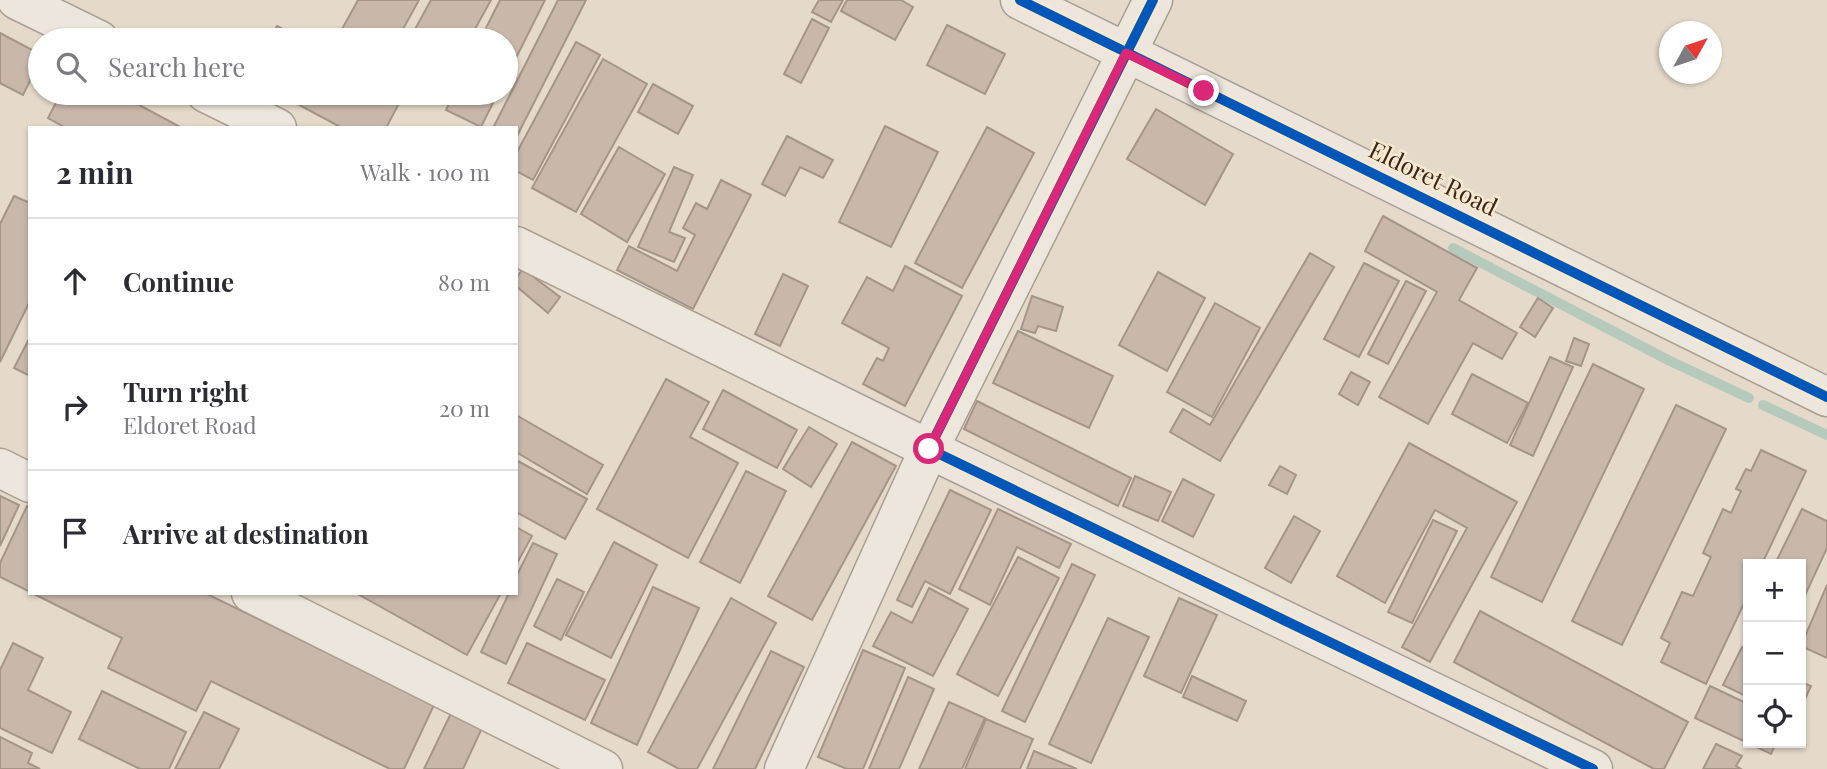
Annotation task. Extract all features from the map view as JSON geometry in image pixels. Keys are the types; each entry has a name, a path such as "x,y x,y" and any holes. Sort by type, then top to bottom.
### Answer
{"street":[{"path":"17,0 74,28"},
{"name":"Eldoret Road","path":"1020,0 1827,397"},
{"path":"784,769 929,449 1153,0"},
{"path":"230,105 272,126"},
{"path":"518,247 929,449 1593,769"},
{"path":"0,468 28,482"},
{"path":"255,595 603,769"}],"building":[{"path":"358,0 419,0 404,28 343,28"},
{"path":"431,0 491,0 476,28 416,28"},
{"path":"500,0 545,0 518,54 518,28 486,28"},
{"path":"558,0 586,0 518,134 518,126 494,126 505,105 518,105 518,79"},
{"path":"819,0 843,0 831,22 812,12"},
{"path":"847,0 901,0 913,7 895,40 841,11"},
{"path":"812,19 829,28 801,83 784,74"},
{"path":"947,25 1005,54 985,94 927,65"},
{"path":"0,33 28,48 28,85 23,95 0,83"},
{"path":"576,42 600,55 533,180 518,172 518,150"},
{"path":"603,59 647,84 576,212 532,188"},
{"path":"653,84 693,106 678,134 638,112"},
{"path":"55,105 139,105 178,126 62,126 48,118"},
{"path":"299,105 398,105 387,126 338,126"},
{"path":"448,105 492,105 482,126 446,110"},
{"path":"1156,109 1233,154 1205,205 1127,159"},
{"path":"885,126 938,152 891,247 839,222"},
{"path":"987,127 1034,153 962,288 915,263"},
{"path":"787,136 833,160 823,178 800,167 785,196 762,184"},
{"path":"619,147 665,174 627,242 581,214"},
{"path":"674,167 693,175 669,232 685,238 674,262 638,247"},
{"path":"721,180 751,195 693,309 617,270 629,246 677,271 695,235 683,228 696,203 707,209"},
{"path":"14,196 28,202 28,305 0,362 0,224"},
{"path":"1383,216 1477,268 1459,300 1517,333 1502,359 1473,343 1428,424 1379,397 1437,292 1365,251"},
{"path":"1310,253 1334,267 1220,461 1170,432 1183,409 1210,425"},
{"path":"1364,263 1399,281 1359,357 1324,339"},
{"path":"905,266 962,296 905,406 863,384 877,358 883,361 889,348 842,323 867,277 893,291"},
{"path":"523,269 560,297 548,313 518,288 518,275"},
{"path":"1158,272 1205,298 1167,371 1119,345"},
{"path":"783,274 808,286 780,346 755,334"},
{"path":"1406,281 1426,291 1388,364 1368,354"},
{"path":"1032,296 1063,307 1056,331 1038,326 1035,333 1021,329"},
{"path":"1538,298 1553,308 1535,337 1520,327"},
{"path":"1215,303 1260,328 1212,417 1167,392"},
{"path":"1018,331 1113,376 1089,428 993,383"},
{"path":"1574,338 1589,344 1581,366 1566,361"},
{"path":"28,341 28,375 14,368"},
{"path":"1550,357 1573,367 1533,456 1510,445"},
{"path":"1593,364 1644,389 1542,602 1491,577"},
{"path":"1351,372 1370,382 1358,405 1339,394"},
{"path":"1472,374 1528,403 1507,443 1452,414"},
{"path":"666,379 709,402 690,437 738,463 688,558 597,509"},
{"path":"723,390 797,430 777,468 703,429"},
{"path":"977,401 1131,478 1118,506 964,429"},
{"path":"1676,405 1726,429 1622,645 1572,621"},
{"path":"518,416 603,465 587,494 518,453"},
{"path":"809,427 837,444 811,487 783,469"},
{"path":"852,442 896,466 812,620 768,596"},
{"path":"1409,443 1517,502 1430,662 1402,647 1467,528 1435,510 1385,603 1337,576"},
{"path":"1761,450 1806,471 1764,559 1743,559 1743,606 1706,684 1661,662 1670,643 1661,638 1682,592 1693,596 1711,557 1703,553 1723,509 1731,513 1741,491 1736,489 1746,469 1751,471"},
{"path":"518,461 587,499 565,539 518,513"},
{"path":"1280,466 1296,475 1287,494 1269,485"},
{"path":"746,471 786,491 740,583 700,562"},
{"path":"1135,476 1171,492 1158,521 1123,506"},
{"path":"1183,479 1214,495 1193,537 1162,521"},
{"path":"950,490 991,510 950,594 925,581 912,607 897,600"},
{"path":"0,496 19,505 0,546"},
{"path":"28,506 28,591 0,577 0,563"},
{"path":"998,509 1071,544 1059,568 1017,547 990,605 959,589"},
{"path":"1802,509 1827,521 1827,548 1806,593 1806,559 1777,559"},
{"path":"1294,516 1320,531 1291,583 1265,568"},
{"path":"1433,520 1457,531 1412,623 1388,612"},
{"path":"518,528 532,536 518,561"},
{"path":"614,542 657,565 611,658 566,635"},
{"path":"533,543 557,554 506,664 481,652 508,595 518,595 518,573"},
{"path":"1018,557 1059,578 998,696 957,674"},
{"path":"1072,564 1095,575 1025,722 1002,711"},
{"path":"557,579 584,592 561,640 534,626"},
{"path":"1827,585 1827,658 1806,648 1806,634"},
{"path":"653,587 699,608 637,745 591,723"},
{"path":"929,588 968,609 933,676 873,646 891,612 912,623"},
{"path":"36,595 209,595 434,705 404,769 390,769 211,681 196,711 108,668 122,638"},
{"path":"360,595 500,595 467,655"},
{"path":"731,598 776,623 697,769 679,769 648,752"},
{"path":"1179,598 1217,615 1181,693 1144,676"},
{"path":"1480,611 1688,722 1664,769 1654,769 1454,662"},
{"path":"1108,618 1149,637 1091,763 1049,744"},
{"path":"13,643 43,658 28,690 71,712 52,753 0,728 0,670"},
{"path":"527,643 605,680 585,720 508,683"},
{"path":"1742,647 1743,648 1743,695 1723,685"},
{"path":"863,650 905,668 863,769 847,769 818,757"},
{"path":"771,651 804,667 755,769 713,769"},
{"path":"1192,676 1246,701 1237,721 1183,697"},
{"path":"908,677 934,689 899,769 869,769"},
{"path":"1806,684 1811,686 1806,697"},
{"path":"1710,686 1743,702 1743,741 1695,718"},
{"path":"102,691 186,732 169,769 140,769 79,739"},
{"path":"949,702 985,718 962,769 919,769"},
{"path":"452,711 483,726 463,769 424,769"},
{"path":"204,712 239,729 219,769 175,769"},
{"path":"986,719 1033,739 1020,769 965,769"},
{"path":"0,737 32,753 28,763 40,769 0,769"},
{"path":"1716,744 1742,756 1736,766 1741,769 1703,769"},
{"path":"1758,748 1774,748 1771,754"},
{"path":"1034,751 1077,769 1027,769"}],"waterway":[{"path":"1453,248 1668,360 1749,398"},
{"path":"1763,405 1827,435"}],"cycle path":[{"path":"1020,0 1827,397"},
{"path":"1153,0 929,449 1593,769"}],"route":[{"path":"929,449 1126,53 1204,91"}]}
